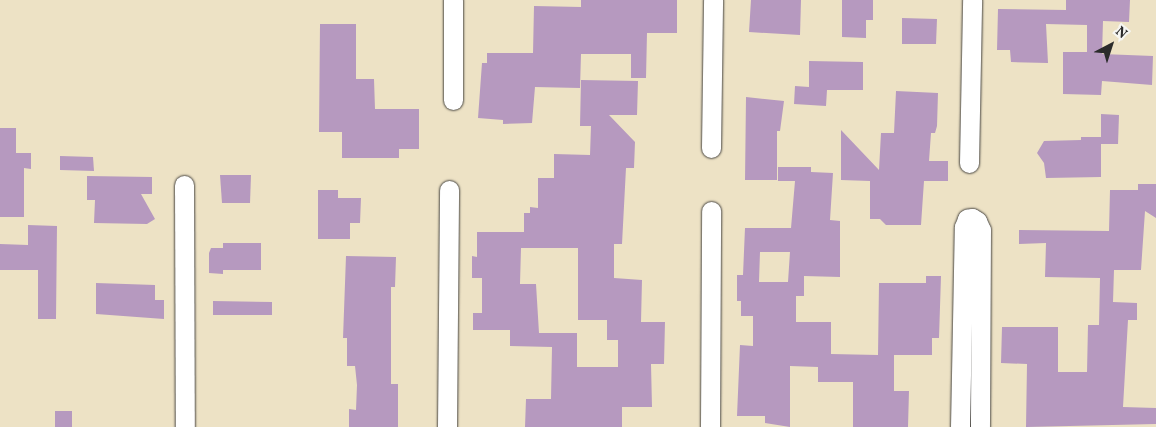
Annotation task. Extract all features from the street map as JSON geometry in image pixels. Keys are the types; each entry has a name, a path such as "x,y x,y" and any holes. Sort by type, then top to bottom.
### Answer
{"street":[{"path":"453,0 453,100"},
{"path":"711,148 714,0"},
{"path":"969,163 972,0"},
{"path":"184,185 185,427"},
{"path":"447,427 449,190"},
{"path":"710,427 711,210"},
{"path":"960,427 964,227 968,219 972,218 977,221 981,230 980,427"}],"building":[{"path":"581,0 677,0 677,33 647,33 646,78 631,78 631,54 581,54 580,88 535,87 532,123 503,124 503,120 478,118 482,63 487,63 487,53 533,53 534,6 581,7"},
{"path":"751,0 801,0 800,35 749,32"},
{"path":"842,0 873,0 873,20 866,20 866,38 842,37"},
{"path":"1066,0 1130,0 1129,22 1103,21 1102,54 1153,56 1152,85 1102,81 1101,95 1063,94 1063,52 1087,52 1087,25 1046,24 1048,63 1011,62 1010,50 997,50 998,9 1066,10"},
{"path":"902,18 937,19 936,44 902,44"},
{"path":"320,24 356,24 356,79 374,79 375,109 419,109 419,149 399,149 399,158 342,158 342,132 319,132"},
{"path":"809,61 863,62 863,90 827,90 826,106 794,104 795,86 809,87"},
{"path":"581,80 638,81 637,115 609,115 635,142 634,168 626,168 622,244 614,244 614,278 642,280 641,322 665,322 664,364 651,364 652,407 622,407 622,427 525,427 526,399 551,399 552,347 510,346 510,330 473,330 473,313 482,313 482,278 472,278 472,256 477,257 477,232 524,232 524,213 530,213 530,207 538,208 538,178 554,178 554,154 590,155 591,126 580,126","holes":["521,248 578,248 578,320 607,320 607,340 618,340 618,367 577,367 577,333 539,333 536,284 520,284"]},
{"path":"896,91 938,93 937,126 935,133 931,133 929,161 948,161 948,181 924,181 921,225 886,225 880,219 870,219 870,181 841,180 841,130 879,170 881,133 894,133"},
{"path":"746,97 784,101 780,131 777,131 777,180 745,180"},
{"path":"1101,114 1119,115 1118,144 1101,144"},
{"path":"0,128 16,128 16,153 31,153 31,169 24,168 24,217 0,217"},
{"path":"1081,137 1101,137 1101,177 1046,178 1044,163 1037,153 1044,141 1081,140"},
{"path":"60,156 93,157 94,171 60,170"},
{"path":"778,167 811,167 811,172 833,173 830,220 840,221 840,277 804,276 804,296 796,296 796,322 831,322 831,354 878,355 879,283 926,283 926,276 941,276 939,338 932,338 932,355 894,355 894,391 909,391 908,427 853,427 853,382 818,382 818,367 790,366 790,427 765,423 765,416 737,416 740,345 753,346 753,316 741,316 741,301 737,301 737,275 743,275 745,228 791,228 795,181 778,181","holes":["760,252 790,252 788,282 759,282"]},
{"path":"220,175 251,175 250,203 222,203"},
{"path":"87,176 152,177 152,194 141,194 155,219 147,224 94,223 95,200 87,200"},
{"path":"1138,184 1156,184 1156,218 1145,211 1141,270 1114,270 1113,302 1137,303 1137,320 1128,320 1123,407 1156,408 1156,424 1026,427 1027,364 1001,363 1002,327 1058,327 1058,372 1087,372 1088,325 1099,325 1100,278 1045,277 1046,243 1019,244 1019,230 1109,231 1110,190 1138,190"},
{"path":"318,190 338,190 338,198 361,198 360,223 350,223 350,239 318,239"},
{"path":"28,225 57,226 56,319 38,319 38,270 0,270 0,244 28,245"},
{"path":"223,243 261,243 261,270 223,270 223,274 209,273 209,253 211,248 223,248"},
{"path":"346,256 396,257 395,287 391,287 391,384 398,384 398,427 349,427 349,409 356,410 357,385 355,366 347,366 347,338 343,338"},
{"path":"96,283 155,285 155,300 164,300 164,319 96,314"},
{"path":"213,301 272,302 272,315 213,315"},
{"path":"55,411 72,411 72,427 55,427"}]}
